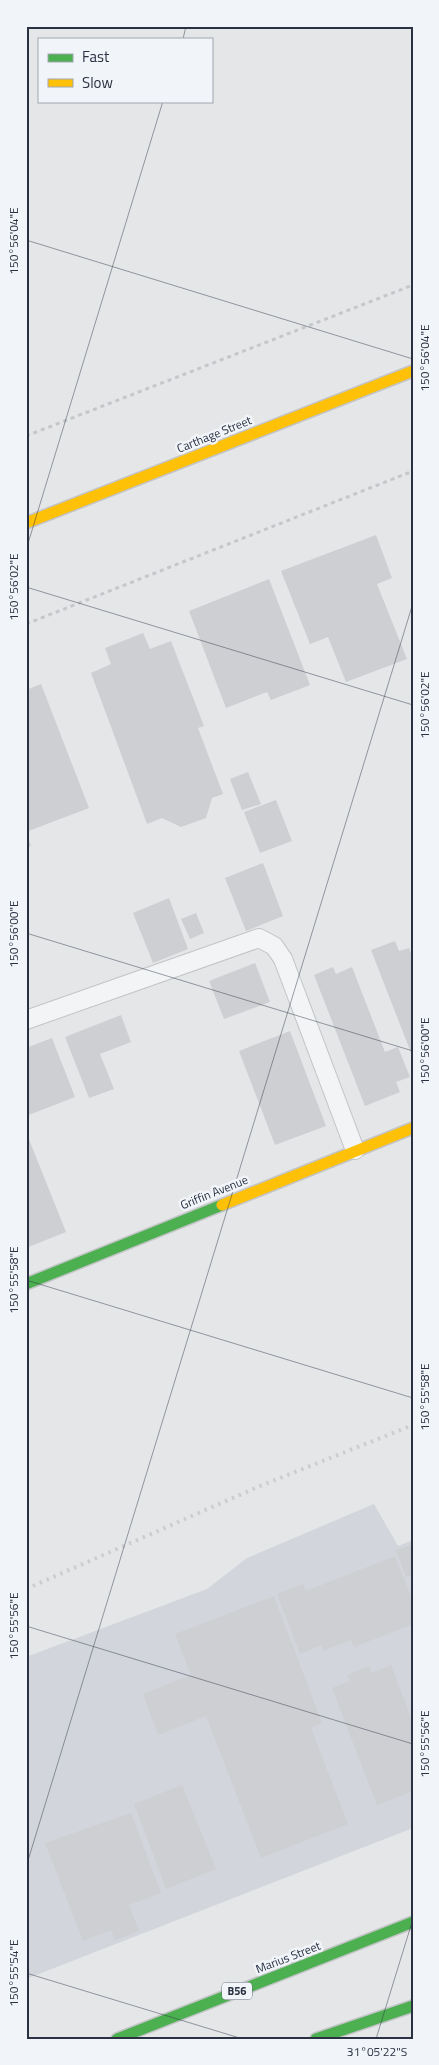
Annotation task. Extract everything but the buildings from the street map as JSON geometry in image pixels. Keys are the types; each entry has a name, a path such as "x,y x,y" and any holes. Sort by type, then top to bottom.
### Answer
{"street":[{"name":"Carthage Street","path":"26,523 413,371"},
{"name":"Griffin Avenue","path":"26,1284 413,1128"},
{"name":"Marius Street","path":"116,2039 413,1922"},
{"path":"316,2039 413,2006"}],"lane":[{"path":"26,1020 259,938 274,946 283,959 355,1150"}],"path":[{"path":"26,436 413,285"},
{"path":"26,624 413,471"}],"shaded area":[{"path":"374,1504 398,1546 413,1540 413,1828 26,1979 26,1657 207,1589 247,1558"}],"railway":[{"path":"26,1589 260,1486 413,1425"}],"traffic: fast":[{"path":"26,1284 222,1205"},
{"path":"117,2039 413,1922"},
{"path":"316,2039 413,2006"}],"traffic: slow":[{"path":"26,523 413,371"},
{"path":"222,1205 413,1128"}]}
